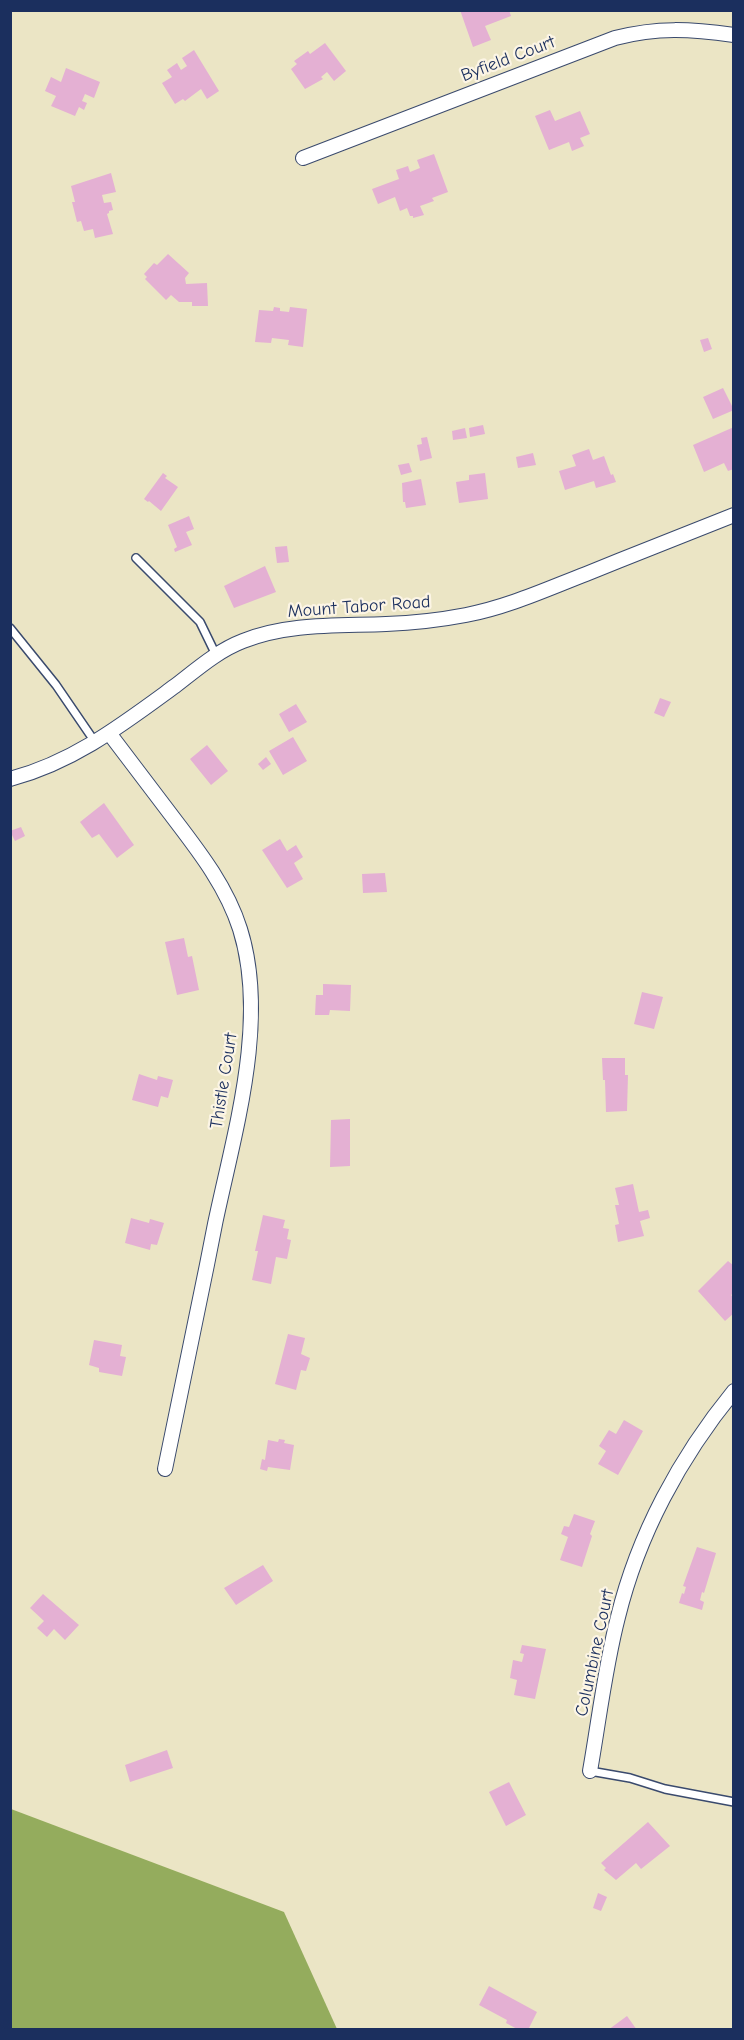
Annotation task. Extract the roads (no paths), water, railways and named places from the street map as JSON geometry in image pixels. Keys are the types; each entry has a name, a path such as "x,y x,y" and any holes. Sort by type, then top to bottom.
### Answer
{"street":[{"name":"Byfield Court","path":"303,158 615,38 644,31 676,29 734,35"},
{"name":"Mount Tabor Road","path":"10,779 51,766 109,734 216,655 261,634 297,627 389,624 437,620 470,614 546,590 734,515"},
{"name":"Thistle Court","path":"109,734 210,867 226,895 240,929 248,968 251,1012 248,1058 165,1469"},
{"name":"Columbine Court","path":"590,1770 618,1618 643,1542 684,1459 716,1412 734,1391"}],"lane":[{"path":"136,558 200,622 216,655"},
{"path":"10,628 56,685 95,742"},
{"path":"590,1770 630,1778 665,1790 734,1802"}]}
